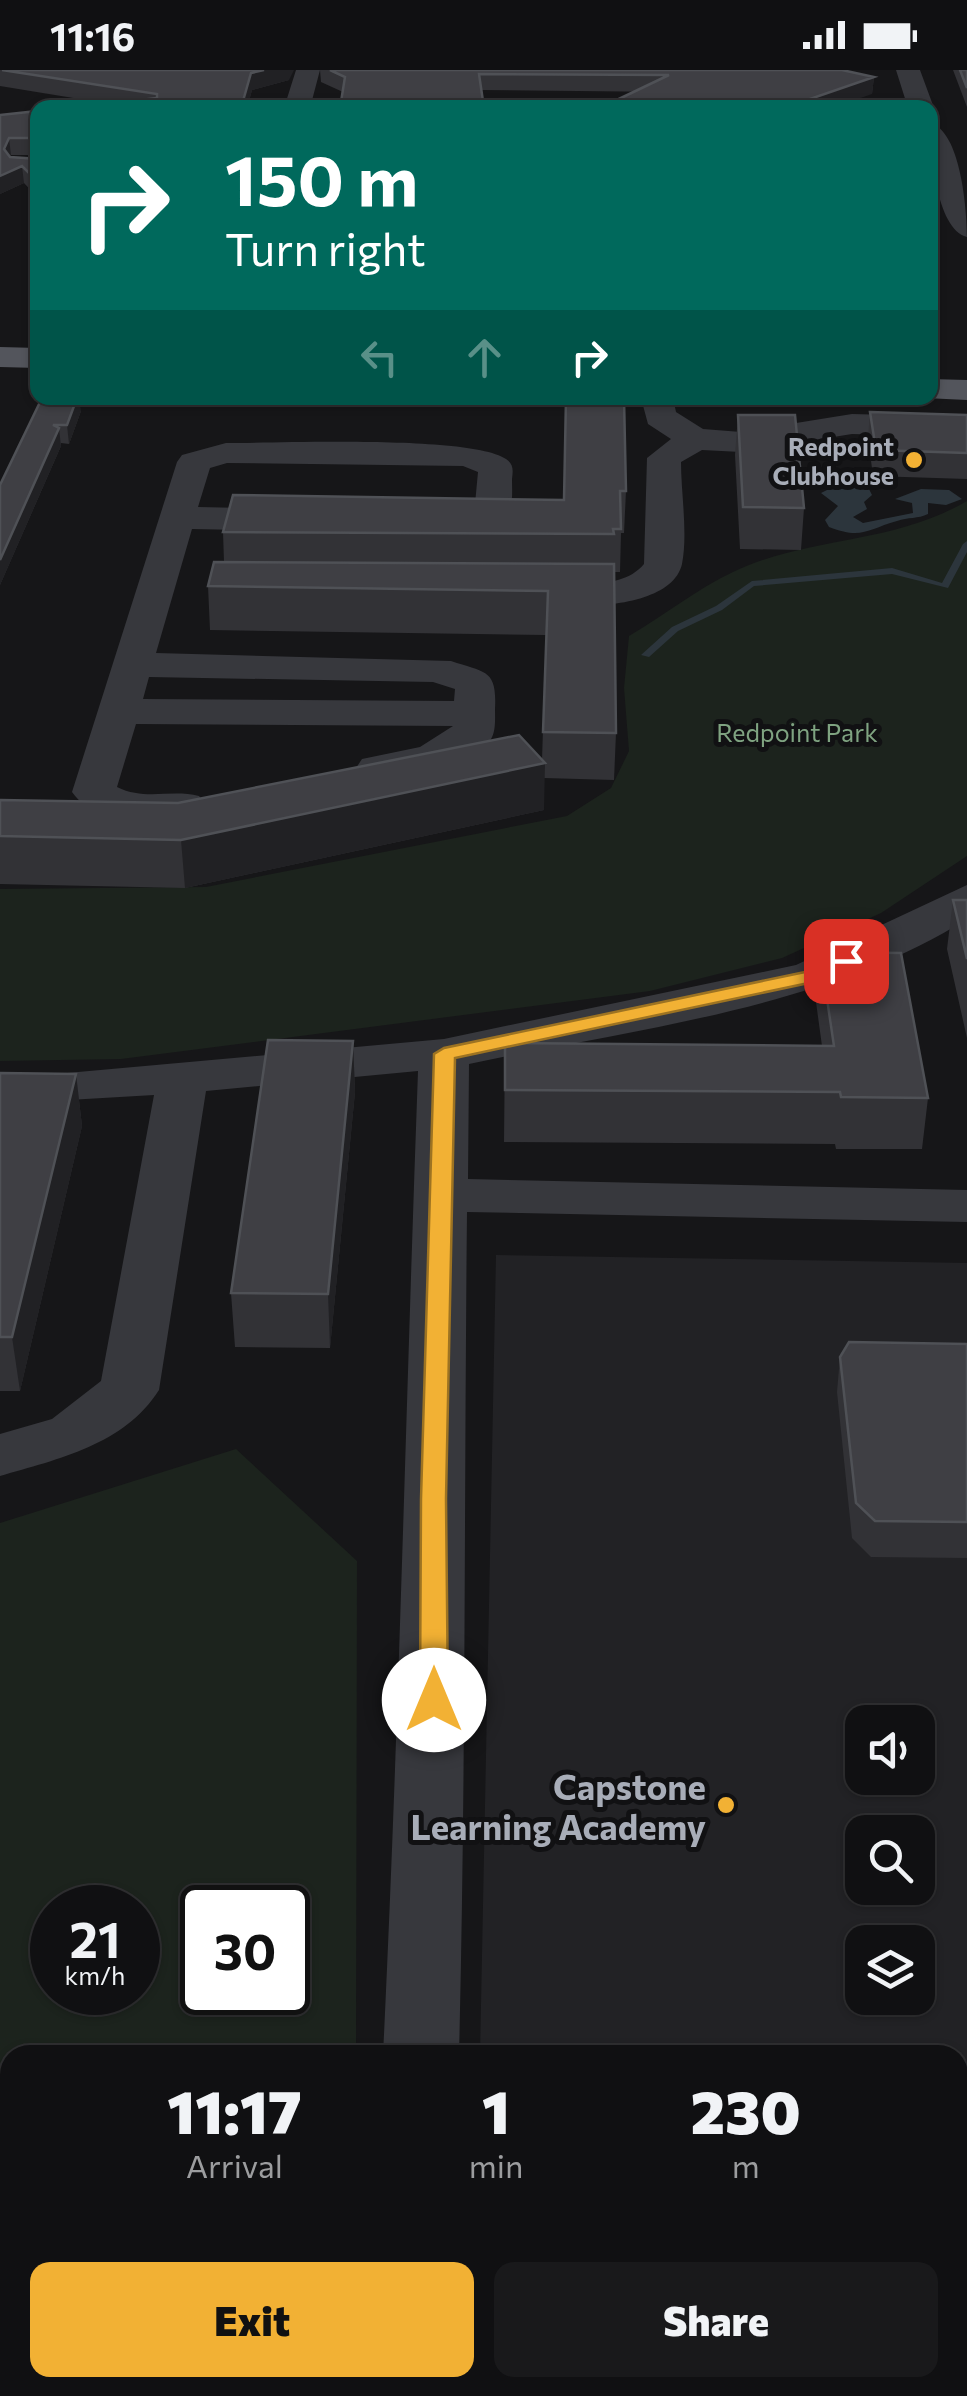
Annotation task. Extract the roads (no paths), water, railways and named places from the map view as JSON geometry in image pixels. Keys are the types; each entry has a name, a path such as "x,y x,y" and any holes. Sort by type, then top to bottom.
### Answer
{"main road":[{"path":"0,357 30,358"},
{"path":"938,389 967,390"}],"street":[{"path":"299,100 308,70"},
{"path":"908,70 918,100"},
{"path":"939,196 967,228"},
{"path":"658,405 660,416 694,438 741,442 852,424 967,427"},
{"path":"507,593 603,594 646,585 663,566 664,458 694,438"},
{"path":"227,797 153,811 120,808 94,792 132,664 178,590 177,518 194,462 226,453 468,456 496,467 492,509 448,522 390,521"},
{"path":"177,518 332,520"},
{"path":"132,664 437,670 476,684 473,735 432,758 339,776"},
{"path":"118,712 475,714"},
{"path":"0,1089 184,1078 444,1054 810,977 918,929 967,898"},
{"path":"421,2045 434,1700 444,1054"},
{"path":"0,1455 72,1433 129,1390 184,1078"},
{"path":"441,1195 967,1206"}],"waterway":[{"path":"646,655 675,629 719,608 752,584 892,571 945,586 967,544"}],"place":[{"name":"Redpoint Clubhouse","path":"914,460"},
{"name":"Capstone Learning Academy","path":"726,1805"}],"park label":[{"name":"Redpoint Park","path":"797,732"}]}
